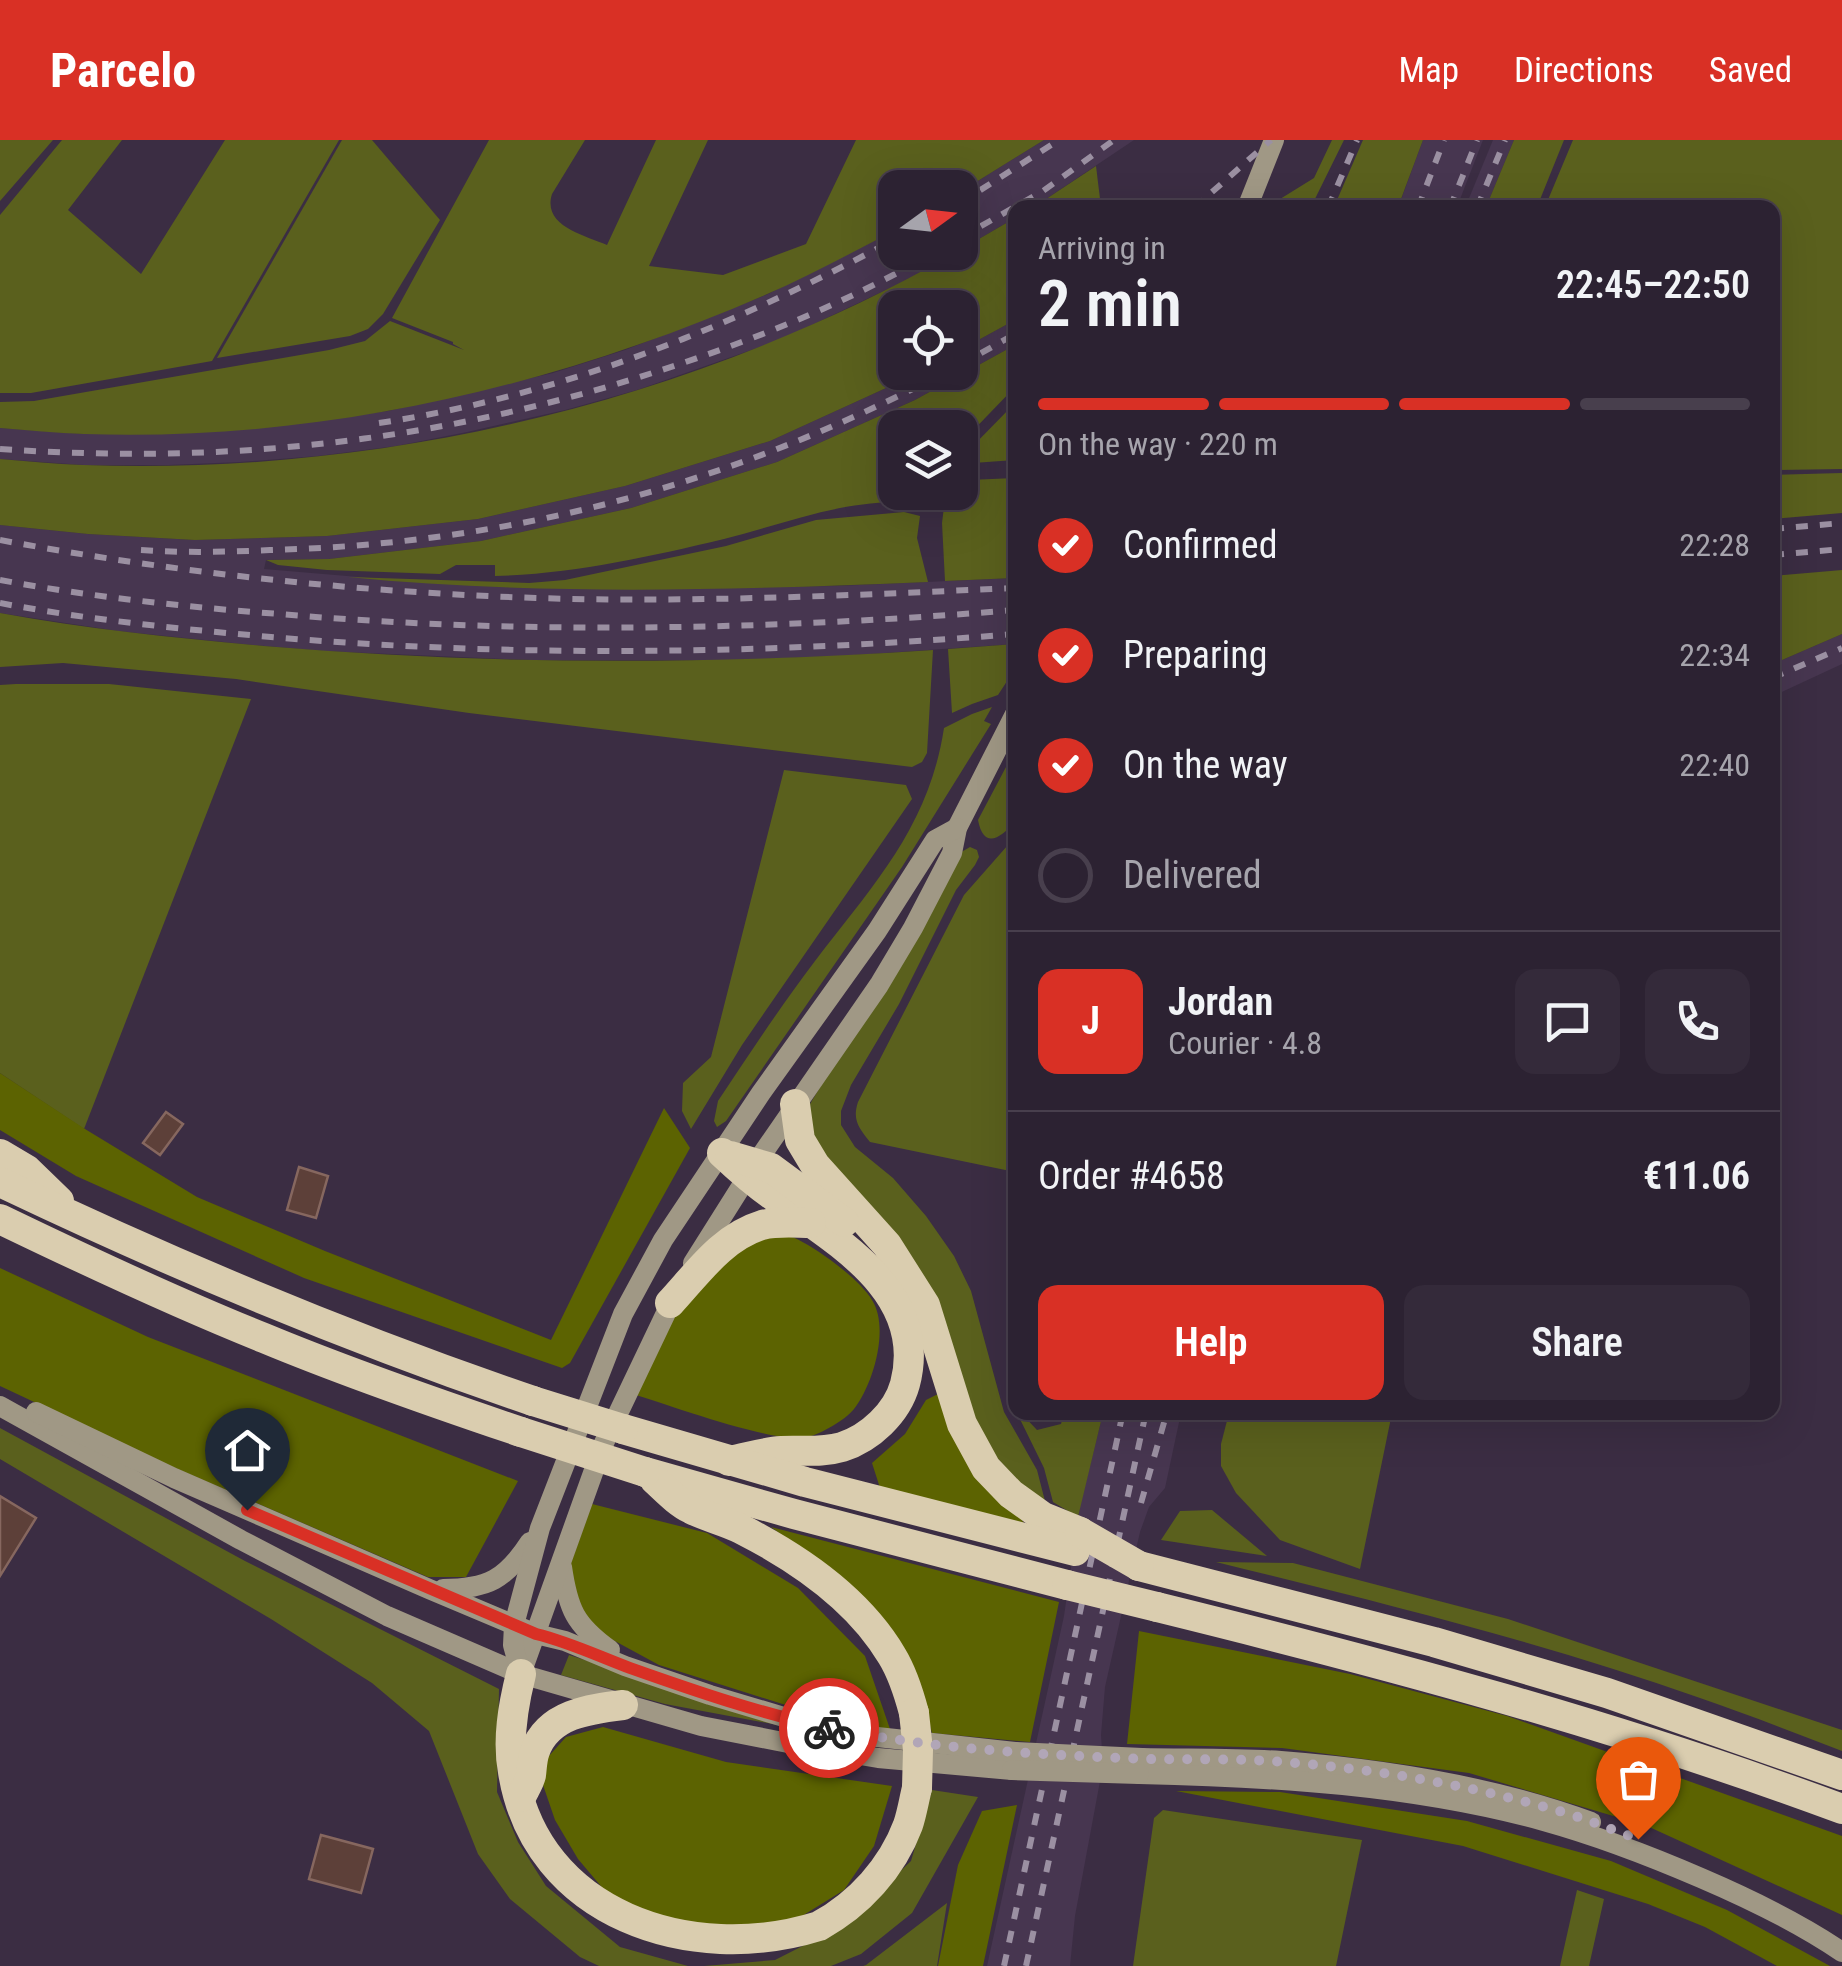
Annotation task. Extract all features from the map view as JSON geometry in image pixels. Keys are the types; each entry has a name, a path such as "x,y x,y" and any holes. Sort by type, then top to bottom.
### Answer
{"highway":[{"path":"795,1104 800,1140 815,1165 887,1245 925,1305 962,1424 986,1468 1011,1494 1078,1541"},
{"path":"0,1154 27,1170 79,1220"},
{"path":"722,1154 751,1169 880,1280 895,1301 908,1347 903,1391 879,1426 862,1438 841,1448 781,1451 728,1461"},
{"path":"751,1169 771,1168 784,1176 907,1276"},
{"path":"0,1182 273,1305 533,1401 728,1461 1078,1541 1151,1570 1434,1642 1607,1693 1842,1775"},
{"path":"0,1220 266,1339 393,1388 645,1472 794,1514 1369,1661 1597,1726 1842,1809"},
{"path":"670,1303 726,1242 739,1234 766,1224 811,1223"},
{"path":"521,1674 511,1728 513,1772 542,1852 585,1902 636,1936 687,1950 733,1953 778,1944 806,1934 840,1914 869,1888 892,1858 907,1826 917,1788 918,1750 914,1713 893,1657 874,1628 846,1600 776,1548 738,1527 688,1508 645,1472"},
{"path":"520,1800 535,1750 552,1727 579,1712 622,1705"}],"main road":[{"path":"1250,200 1274,140"},
{"path":"521,1674 603,1445 670,1303 751,1169 868,1001 912,928 952,853 957,828 1008,728"},
{"path":"521,1674 513,1646 514,1625 540,1528 623,1314 663,1240 761,1093 869,942 935,840 957,828"},
{"path":"0,1396 174,1478 536,1634 710,1695 804,1722 1014,1761"},
{"path":"0,1406 387,1616 521,1674 622,1705 701,1726 878,1758 1140,1766 1361,1786 1489,1808 1594,1836 1665,1863 1752,1900 1842,1952"},
{"path":"429,1589 466,1588 498,1578 516,1564 540,1528"},
{"path":"561,1564 575,1618 625,1666"},
{"path":"1140,1766 1280,1761 1481,1790 1562,1812 1675,1852 1760,1892 1842,1938"}],"shaded area":[{"path":"1044,140 1134,140 1044,200 1008,200 1008,222 978,240 978,181"},
{"path":"1423,140 1483,140 1460,200 1401,200"},
{"path":"1493,140 1514,140 1489,200 1468,200"},
{"path":"878,239 878,270 925,270 780,340 637,390 467,432 396,446 240,462 84,465 0,459 0,428 84,434 237,430 388,411 553,373 625,350 766,295"},
{"path":"1008,324 1008,349 978,365 978,340"},
{"path":"882,390 933,390 893,410 878,410 878,417 777,462 631,508 481,541 329,559 266,560 264,569 418,582 620,589 1008,578 1008,644 737,660 530,660 243,644 0,613 0,525 195,540 327,536 478,519 625,486 770,441"},
{"path":"1842,634 1842,664 1780,693 1780,661"},
{"path":"1101,1420 1180,1420 1165,1488 1149,1507 1140,1532 1105,1687 1103,1765 1075,1916 1070,1966 987,1966 1064,1616 1080,1506"}],"green space":[{"path":"0,140 53,140 0,201"},
{"path":"62,140 122,140 68,210 141,274 225,140 339,140 212,361 31,393 0,393 0,215"},
{"path":"342,140 372,140 440,220 383,314 368,329 350,336 217,358"},
{"path":"489,140 585,140 552,194 551,205 553,214 567,228 607,245 656,140 708,140 649,266 723,275 806,244 856,140 1044,140 978,181 978,170 878,170 878,239 781,288 684,328 517,382 346,418 259,429 84,434 0,428 0,402 34,401 329,350 365,341 390,321 464,350 392,318"},
{"path":"1332,140 1344,140 1314,200 1278,200 1314,178"},
{"path":"1363,140 1423,140 1401,200 1337,200"},
{"path":"1514,140 1564,140 1540,200 1489,200"},
{"path":"1573,140 1842,140 1842,469 1780,470 1780,200 1548,200"},
{"path":"1096,166 1100,200 1045,200"},
{"path":"1008,222 1008,324 978,340 978,290 884,290 922,270 978,270 978,240"},
{"path":"878,293 878,390 882,390 770,441 625,486 478,519 327,536 195,540 0,525 0,459 83,465 196,465 310,457 422,442 534,419 644,388 751,350"},
{"path":"1008,349 1008,394 978,425 978,410 893,410 933,390 978,390 978,365"},
{"path":"1008,410 1008,460 978,463 978,441"},
{"path":"878,417 878,503 846,507 724,539 639,558 524,575 495,576 495,565 456,565 440,574 327,570 266,560 329,559 481,541 631,508 777,462"},
{"path":"1842,473 1842,513 1780,518 1780,475"},
{"path":"1008,478 1008,578 945,581 944,510 978,510 978,480"},
{"path":"904,512 920,516 917,538 928,582 565,589 348,577 529,583 565,580 726,546 816,520"},
{"path":"1842,570 1842,634 1780,661 1780,575"},
{"path":"0,613 198,640 431,657 682,660 933,650 927,753 922,762 912,767 469,713 236,679 63,663 0,667"},
{"path":"1008,645 1008,680 998,695 952,713 948,649"},
{"path":"109,684 251,699 84,1129 0,1073 0,685"},
{"path":"992,707 984,721 991,724 902,867 726,1121 717,1127 714,1121 718,1101 790,995 896,853 912,825 937,763 944,728"},
{"path":"1008,763 1008,828 989,838 984,836 978,820"},
{"path":"784,770 906,785 912,799 742,1045 691,1129 682,1111 683,1083 711,1057"},
{"path":"1008,845 1008,1171 870,1142 856,1114 858,1102 964,895"},
{"path":"970,847 977,850 979,857 956,890 899,1004 851,1085 841,1111 841,1125 855,1147 893,1178 926,1216 954,1256 971,1291 1004,1412 1037,1470 1046,1505 997,1458 812,1143 810,1104 958,854"},
{"path":"0,1073 197,1197 551,1340 664,1108 690,1148 570,1363 562,1368 304,1278 76,1176 0,1130"},
{"path":"787,1235 809,1245 846,1272 866,1291 877,1312 877,1356 854,1409 826,1430 794,1438 750,1430 636,1395 673,1314 746,1237"},
{"path":"0,1268 148,1337 518,1481 466,1577 428,1577 175,1468 0,1386"},
{"path":"940,1393 1024,1523 880,1488 872,1463 905,1434 926,1400"},
{"path":"1020,1420 1028,1420 1037,1430 1061,1424 1062,1420 1101,1420 1078,1517 1053,1502 1044,1468"},
{"path":"1227,1420 1391,1420 1360,1569 1280,1540 1236,1493 1221,1466"},
{"path":"0,1428 245,1561 499,1689 497,1792 518,1842 546,1886 620,1947 688,1966 599,1966 580,1957 510,1899 478,1854 429,1731 372,1683 0,1459"},
{"path":"592,1504 707,1533 798,1588 865,1656 891,1732 849,1725 659,1665 589,1627 568,1571"},
{"path":"1212,1510 1267,1556 1161,1540 1180,1511"},
{"path":"771,1527 1059,1602 1030,1742 932,1733 910,1658 841,1579"},
{"path":"1216,1562 1293,1563 1508,1619 1842,1730 1842,1751 1718,1704 1580,1659"},
{"path":"1139,1631 1350,1674 1507,1716 1842,1836 1842,1915 1647,1826 1469,1773 1282,1748 1127,1744"},
{"path":"569,1655 815,1732 665,1704 561,1675"},
{"path":"603,1727 726,1762 892,1786 874,1846 844,1890 794,1921 728,1936 616,1904 578,1859 555,1820 543,1785 548,1757 566,1737"},
{"path":"932,1790 978,1797 912,1913 861,1954 831,1966 704,1966 775,1960 844,1925 911,1861"},
{"path":"1176,1791 1280,1792 1467,1821 1611,1861 1727,1910 1830,1966 1777,1966 1705,1927 1648,1904 1463,1846"},
{"path":"1017,1805 983,1966 938,1966 958,1865 982,1811"},
{"path":"1163,1810 1362,1840 1336,1966 1133,1966 1154,1818"},
{"path":"1577,1890 1604,1899 1589,1966 1560,1966"},
{"path":"947,1903 937,1966 863,1966 866,1965"}],"building":[{"path":"166,1112 183,1124 160,1155 143,1143"},
{"path":"299,1167 328,1176 316,1218 287,1210"},
{"path":"0,1496 36,1518 0,1576"},
{"path":"321,1835 373,1849 361,1893 309,1879"}],"railway":[{"path":"978,192 1059,140"},
{"path":"1027,200 1114,140"},
{"path":"1203,200 1271,140"},
{"path":"1331,200 1357,140"},
{"path":"1421,200 1444,140"},
{"path":"1453,200 1477,140"},
{"path":"1480,200 1505,140"},
{"path":"978,228 1008,211"},
{"path":"379,423 513,395 645,354 772,301 878,248"},
{"path":"0,449 91,453 268,449 442,426 528,408 700,357 820,310 902,270"},
{"path":"978,355 1008,338"},
{"path":"141,550 222,552 360,545 534,521 702,476 784,446 910,390"},
{"path":"1780,528 1842,523"},
{"path":"0,540 200,571 334,586 469,595 716,599 1008,588"},
{"path":"1780,554 1842,549"},
{"path":"0,580 209,608 463,625 739,626 1008,611"},
{"path":"0,603 101,619 271,637 550,651 829,646 1008,635"},
{"path":"1780,675 1842,648"},
{"path":"1004,1966 1121,1420"},
{"path":"1026,1966 1144,1420"},
{"path":"1141,1503 1165,1420"}],"way so far":[{"path":"829,1728 1015,1752 1280,1761 1384,1773 1481,1790 1562,1812 1638,1839"}],"route":[{"path":"247,1510 536,1634 710,1695 829,1728"}]}
